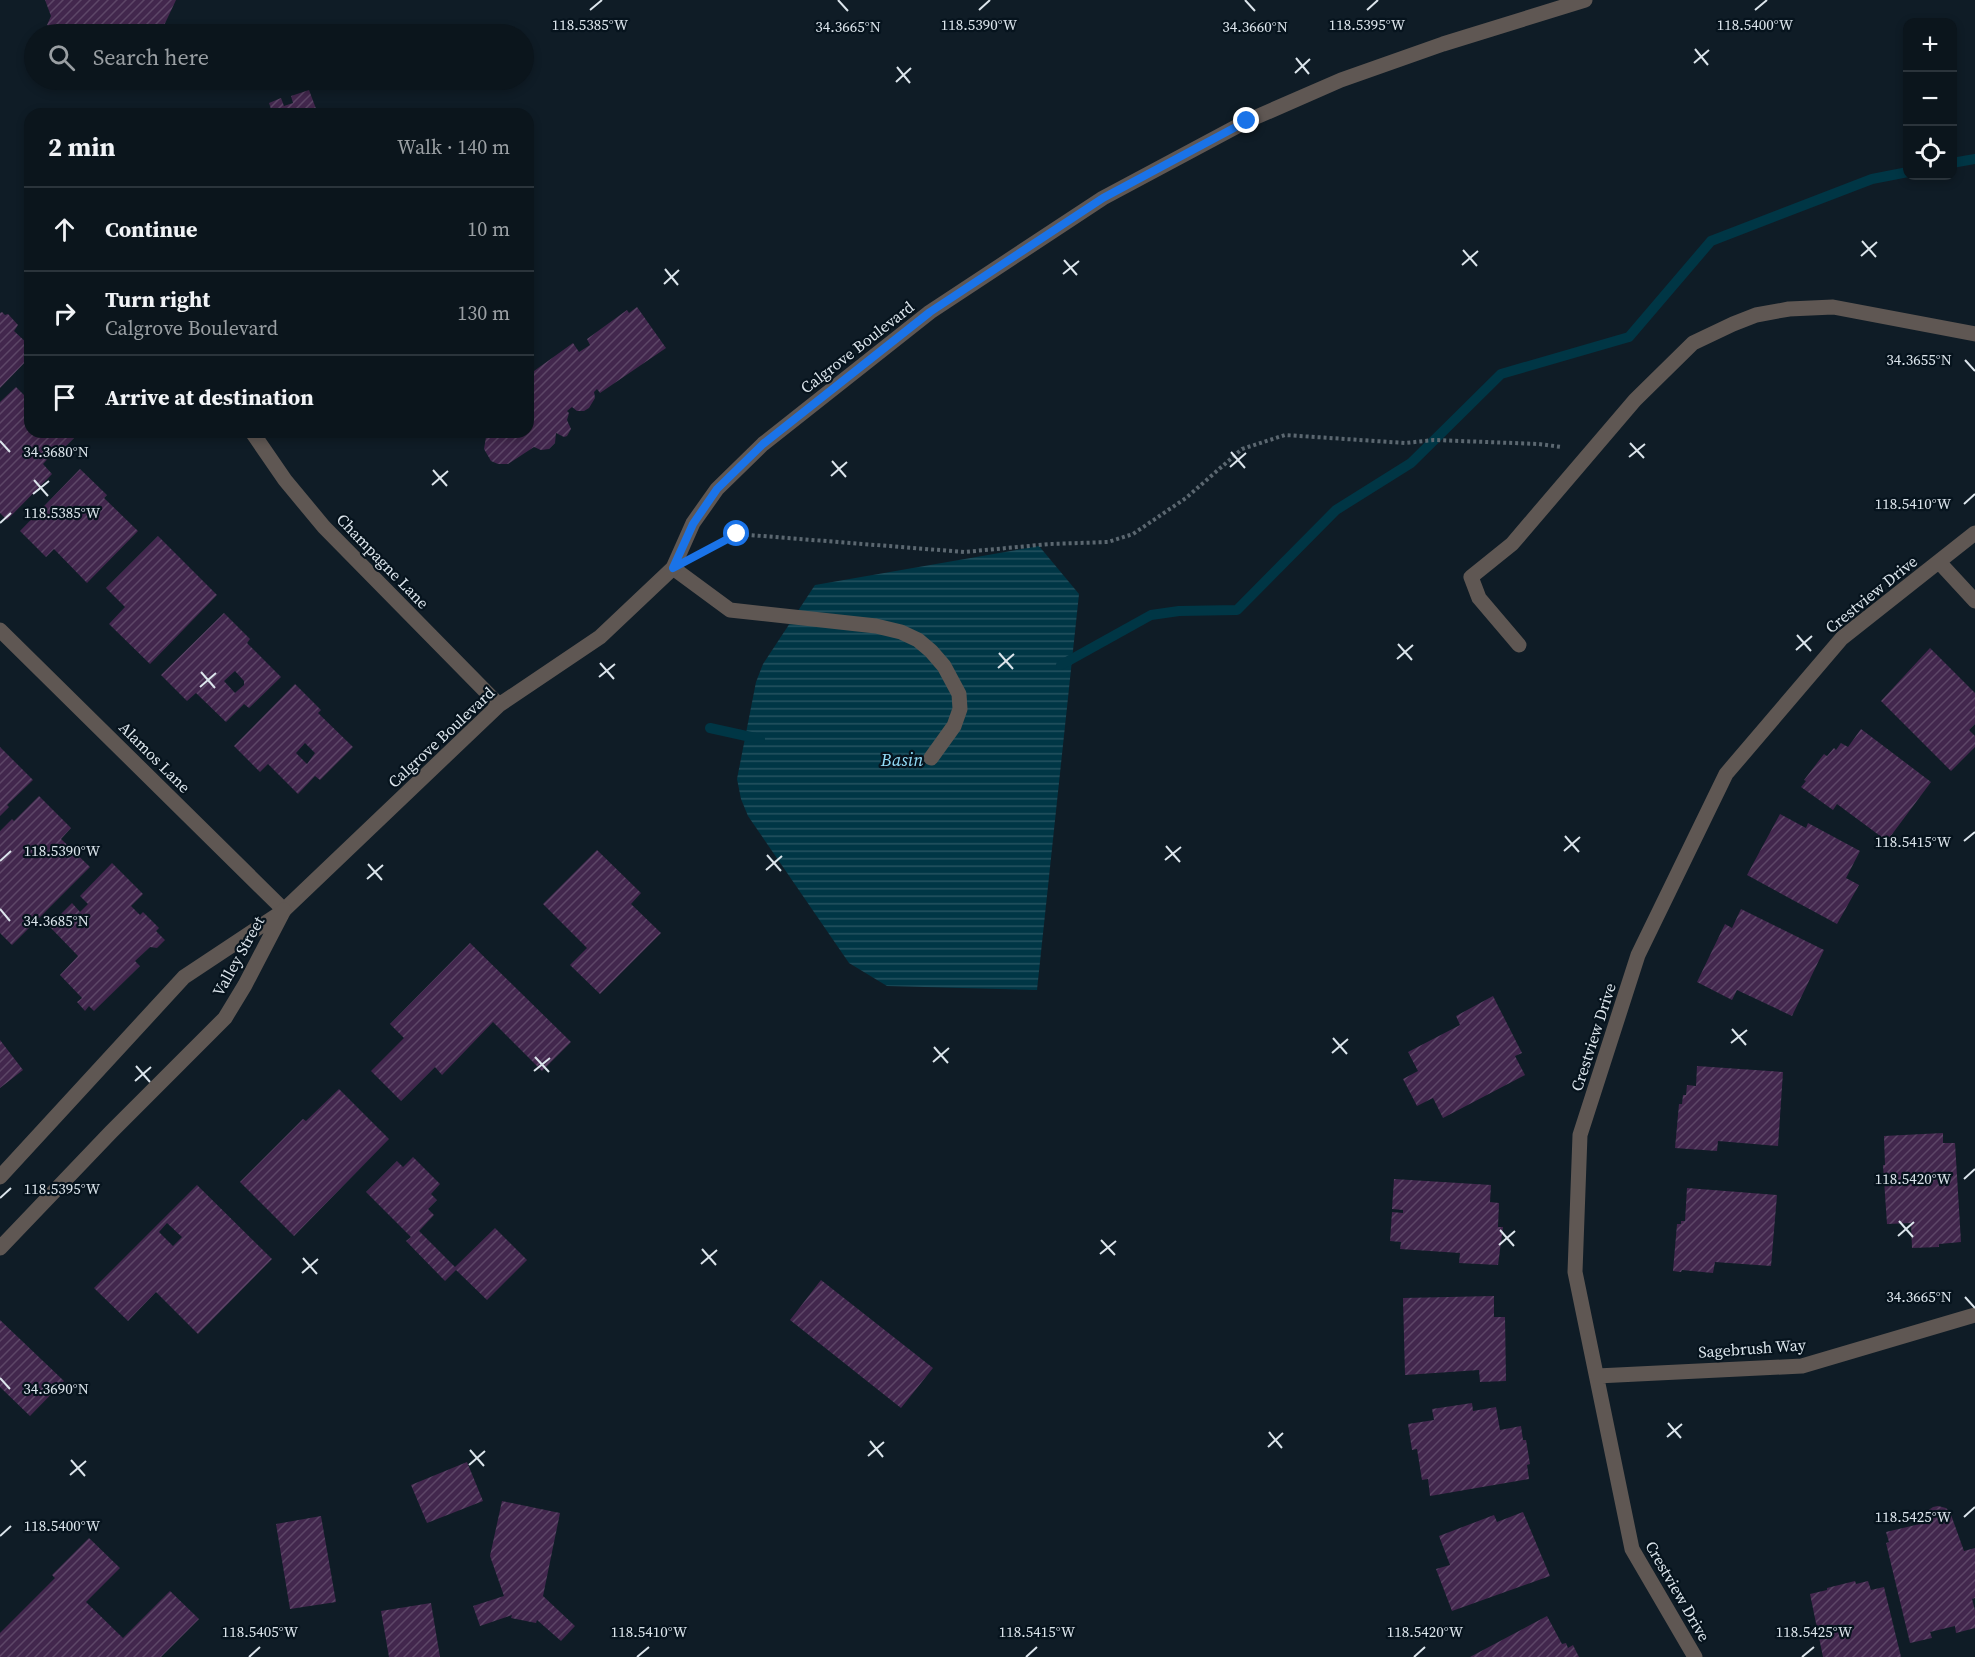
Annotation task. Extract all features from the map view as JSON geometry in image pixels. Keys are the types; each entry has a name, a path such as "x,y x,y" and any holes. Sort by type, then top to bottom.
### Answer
{"street":[{"name":"Calgrove Boulevard","path":"284,910 499,705 600,637 673,568 693,524 717,489 763,444 930,312 1103,198 1247,121 1341,80 1443,44 1585,0"},
{"path":"1519,645 1479,598 1471,577 1512,544 1635,400 1693,343 1756,315 1789,309 1833,307 1975,334"},
{"name":"Champagne Lane","path":"256,438 285,480 324,527 499,705"},
{"name":"Crestview Drive","path":"1695,1657 1632,1549 1575,1272 1580,1135 1638,955 1726,774 1842,638 1975,532"},
{"path":"1939,562 1975,602"},
{"path":"673,568 730,610 876,626 901,632 918,640 944,666 959,694 960,710 954,726 932,758"},
{"name":"Alamos Lane","path":"0,630 284,910"},
{"name":"Valley Street","path":"0,1177 184,978 284,910"},
{"name":"Valley Street","path":"0,1248 225,1018 284,910"},
{"name":"Sagebrush Way","path":"1597,1376 1802,1365 1975,1315"}],"path":[{"path":"673,568 737,534 964,552 1050,544 1108,542 1133,534 1186,498 1242,449 1285,435 1405,443 1434,440 1539,444 1592,452"}],"water":[{"name":"Basin","path":"1039,546 1079,594 1037,990 887,986 849,963 748,816 741,799 737,779 756,682 763,664 815,585"}],"building":[{"path":"45,0 176,0 165,24 47,24 51,16"},
{"path":"309,90 316,108 271,108 269,103 281,98 284,106 293,103 291,96"},
{"path":"637,307 666,348 600,393 597,389 589,408 577,411 572,407 567,411 569,413 567,420 571,429 564,437 556,433 555,443 549,449 541,450 534,447 508,464 491,461 484,449 486,438 534,438 534,371 573,343 579,352 590,345 587,339 627,310 629,313"},
{"path":"0,313 8,314 18,325 14,331 24,340 24,363 0,388"},
{"path":"16,387 24,395 24,438 74,438 56,456 53,453 43,464 52,474 7,520 0,513 0,402"},
{"path":"80,469 107,495 104,498 138,531 87,583 54,549 46,557 20,531"},
{"path":"158,536 217,595 150,664 109,624 125,607 106,588"},
{"path":"224,613 250,639 247,643 281,677 249,708 244,704 226,722 196,693 187,701 161,675","holes":["235,671 244,681 244,685 235,693 224,681"]},
{"path":"1930,648 1975,693 1975,724 1969,730 1975,736 1975,747 1951,771 1881,701"},
{"path":"295,684 321,710 318,713 353,747 320,780 315,776 298,794 268,764 260,772 234,746","holes":["305,743 315,753 307,764 296,753"]},
{"path":"1861,729 1931,782 1887,841 1837,804 1833,810 1801,787 1824,754 1827,756 1841,743 1848,747"},
{"path":"0,747 33,780 7,805 9,807 0,816"},
{"path":"39,796 71,828 61,839 90,867 12,945 0,933 0,831 12,819 14,821"},
{"path":"1780,814 1806,828 1808,823 1860,851 1846,878 1859,885 1837,924 1747,875"},
{"path":"597,850 641,893 631,904 661,933 600,994 570,965 587,948 543,904"},
{"path":"112,863 143,894 131,906 140,915 143,912 159,928 156,931 165,940 157,948 150,947 135,961 140,966 94,1011 89,1006 85,1011 77,1002 82,998 60,975 78,956 49,926 72,903 80,912 88,904 80,896"},
{"path":"1741,909 1824,950 1792,1016 1737,990 1732,1000 1697,982 1725,924 1732,928"},
{"path":"470,943 571,1042 542,1071 493,1022 442,1075 435,1067 401,1101 371,1071 404,1038 390,1024"},
{"path":"1493,996 1522,1053 1515,1056 1525,1075 1443,1118 1433,1098 1417,1106 1403,1079 1418,1071 1408,1052 1460,1025 1456,1016"},
{"path":"0,1040 23,1070 0,1088"},
{"path":"1697,1066 1783,1072 1778,1146 1718,1141 1717,1151 1675,1148 1679,1104 1682,1104 1683,1095 1686,1095 1687,1085 1696,1086"},
{"path":"339,1089 389,1139 294,1236 240,1182 303,1119 306,1121"},
{"path":"1943,1133 1943,1143 1955,1143 1961,1242 1939,1244 1939,1247 1912,1248 1911,1223 1887,1224 1883,1165 1885,1165 1884,1136"},
{"path":"413,1157 440,1184 431,1194 437,1200 428,1209 434,1215 419,1231 455,1267 495,1228 527,1260 487,1300 456,1270 445,1281 406,1241 411,1237 366,1192 397,1161 403,1167"},
{"path":"1394,1179 1491,1185 1490,1202 1499,1203 1498,1227 1503,1227 1498,1265 1459,1263 1460,1253 1400,1249 1401,1242 1390,1241 1392,1212 1403,1213 1403,1210 1392,1209"},
{"path":"197,1185 272,1259 198,1334 156,1292 128,1321 94,1288","holes":["167,1223 182,1237 173,1246 159,1232"]},
{"path":"1687,1188 1777,1195 1771,1266 1715,1262 1713,1273 1673,1271 1677,1224 1685,1221"},
{"path":"821,1280 933,1368 901,1408 790,1320"},
{"path":"1494,1296 1494,1317 1505,1317 1506,1381 1480,1382 1479,1370 1405,1375 1403,1298"},
{"path":"0,1320 64,1381 30,1416 0,1387"},
{"path":"1472,1403 1473,1411 1496,1407 1500,1430 1521,1426 1530,1464 1527,1465 1529,1479 1430,1496 1428,1479 1422,1480 1417,1449 1412,1450 1408,1424 1434,1420 1432,1409"},
{"path":"467,1462 483,1501 427,1523 411,1485"},
{"path":"502,1501 560,1513 543,1596 575,1626 561,1641 537,1620 536,1623 511,1618 512,1615 480,1626 473,1606 504,1596 490,1556"},
{"path":"1938,1506 1950,1512 1964,1551 1975,1548 1975,1598 1972,1599 1975,1610 1975,1628 1956,1633 1955,1626 1930,1632 1932,1638 1910,1643 1886,1543 1889,1542 1886,1532 1924,1523 1926,1512"},
{"path":"1523,1512 1550,1576 1452,1611 1436,1569 1450,1565 1439,1536 1494,1515 1497,1522"},
{"path":"321,1516 336,1602 290,1609 276,1524"},
{"path":"89,1538 120,1568 86,1602 123,1638 170,1591 199,1619 161,1657 0,1657 0,1633 55,1578 52,1575"},
{"path":"1855,1581 1856,1584 1868,1581 1871,1590 1884,1587 1901,1657 1823,1657 1810,1594"},
{"path":"431,1603 440,1657 389,1657 381,1611"},
{"path":"1547,1616 1562,1644 1566,1643 1568,1648 1573,1645 1579,1657 1470,1657"}],"waterway":[{"path":"1957,162 1975,159"},
{"path":"1061,665 1151,615 1179,611 1237,610 1336,510 1411,463 1501,374 1629,337 1711,241 1872,179 1903,173"},
{"path":"710,728 760,739"}],"route":[{"path":"737,534 673,568 693,524 717,489 763,444 930,312 1103,198 1247,121"}]}
